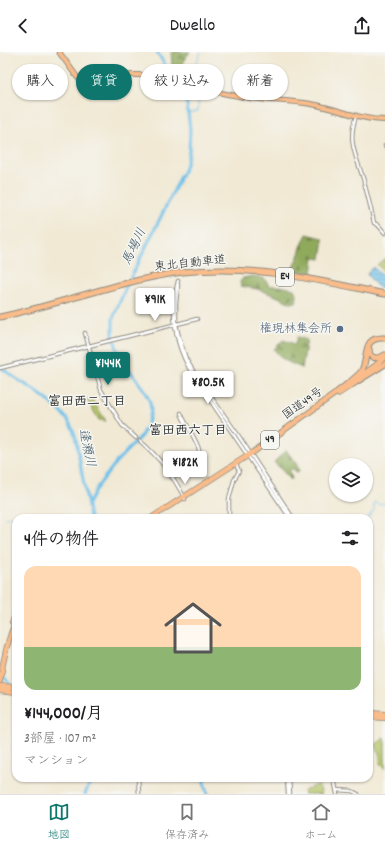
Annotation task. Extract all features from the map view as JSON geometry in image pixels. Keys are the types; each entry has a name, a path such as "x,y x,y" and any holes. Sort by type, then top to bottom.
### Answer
{"highway":[{"name":"東北自動車道","path":"0,319 132,283 180,274 231,272 266,274 385,296"},
{"path":"336,393 361,371 365,362 366,351 370,343 377,338 385,338"},
{"path":"385,338 375,341 371,344 368,350 374,358 385,356"},
{"name":"国道49号","path":"161,514 249,455 370,369 385,356"},
{"name":"国道49号","path":"249,455 353,384 385,360"},
{"path":"353,384 385,364"},
{"name":"国道49号","path":"159,514 185,498"},
{"path":"0,666 6,638 12,624"},
{"path":"1,677 8,640 12,630"},
{"path":"0,689 12,690"},
{"path":"0,689 12,690"},
{"path":"373,716 384,716"}],"main road":[{"path":"59,52 77,77 84,82 92,83 131,75 141,75 248,98 311,104 356,116 385,120"}],"street":[{"path":"356,116 352,129 354,154 363,177 374,223 385,233"},
{"path":"175,324 178,281 174,303 175,324 177,340 188,368 286,506 290,514"},
{"path":"0,368 197,319"},
{"path":"86,333 101,390 122,425 136,438"},
{"path":"172,478 194,461 199,452 198,445 180,413"},
{"path":"140,441 158,457 185,498"},
{"path":"249,455 289,514"},
{"path":"230,514 229,499 238,471 236,464"},
{"path":"138,782 139,794"},
{"path":"288,782 289,794"},
{"path":"335,782 337,794"},
{"path":"337,790 352,791 358,794"}],"green space":[{"path":"171,52 190,52 182,64 172,64"},
{"path":"307,234 323,238 321,259 314,258 312,274 292,270"},
{"path":"385,258 385,272 377,265"},
{"path":"254,276 265,279 269,286 280,286 294,289 297,296 296,302 291,303 257,289 241,286 240,282 243,278"},
{"path":"297,337 307,340 302,368 280,357 274,349 283,340 295,344"},
{"path":"91,398 106,421 99,420 87,400"},
{"path":"286,450 297,465 299,472 296,473 293,468 289,471 292,478 291,480 274,462"},
{"path":"385,738 385,769 380,764 380,757 376,744"},
{"path":"317,785 319,786 322,794 304,794 304,790"}],"water":[{"path":"373,267 384,277 384,283 380,289 367,274"}],"waterway":[{"name":"馬場川","path":"88,504 96,489 118,460 141,436 148,423 151,411 150,402 144,390 118,352 113,336 113,318 127,285 185,168 189,151 190,129 187,105 179,88 157,52"},
{"path":"196,64 201,52"},
{"path":"188,113 198,111 199,100"},
{"name":"逢瀬川","path":"0,366 51,403 64,415 70,424 75,435 89,514"},
{"path":"371,514 374,510 374,502 379,504 385,503"},
{"path":"5,518 12,517"},
{"path":"0,675 6,679 11,686"},
{"path":"85,794 89,785 88,782"},
{"name":"逢瀬川","path":"204,782 207,794"}],"place":[{"name":"権現林集会所","path":"340,329"}],"district":[{"name":"富田西二丁目","path":"87,402"},
{"name":"富田西六丁目","path":"188,431"}]}
